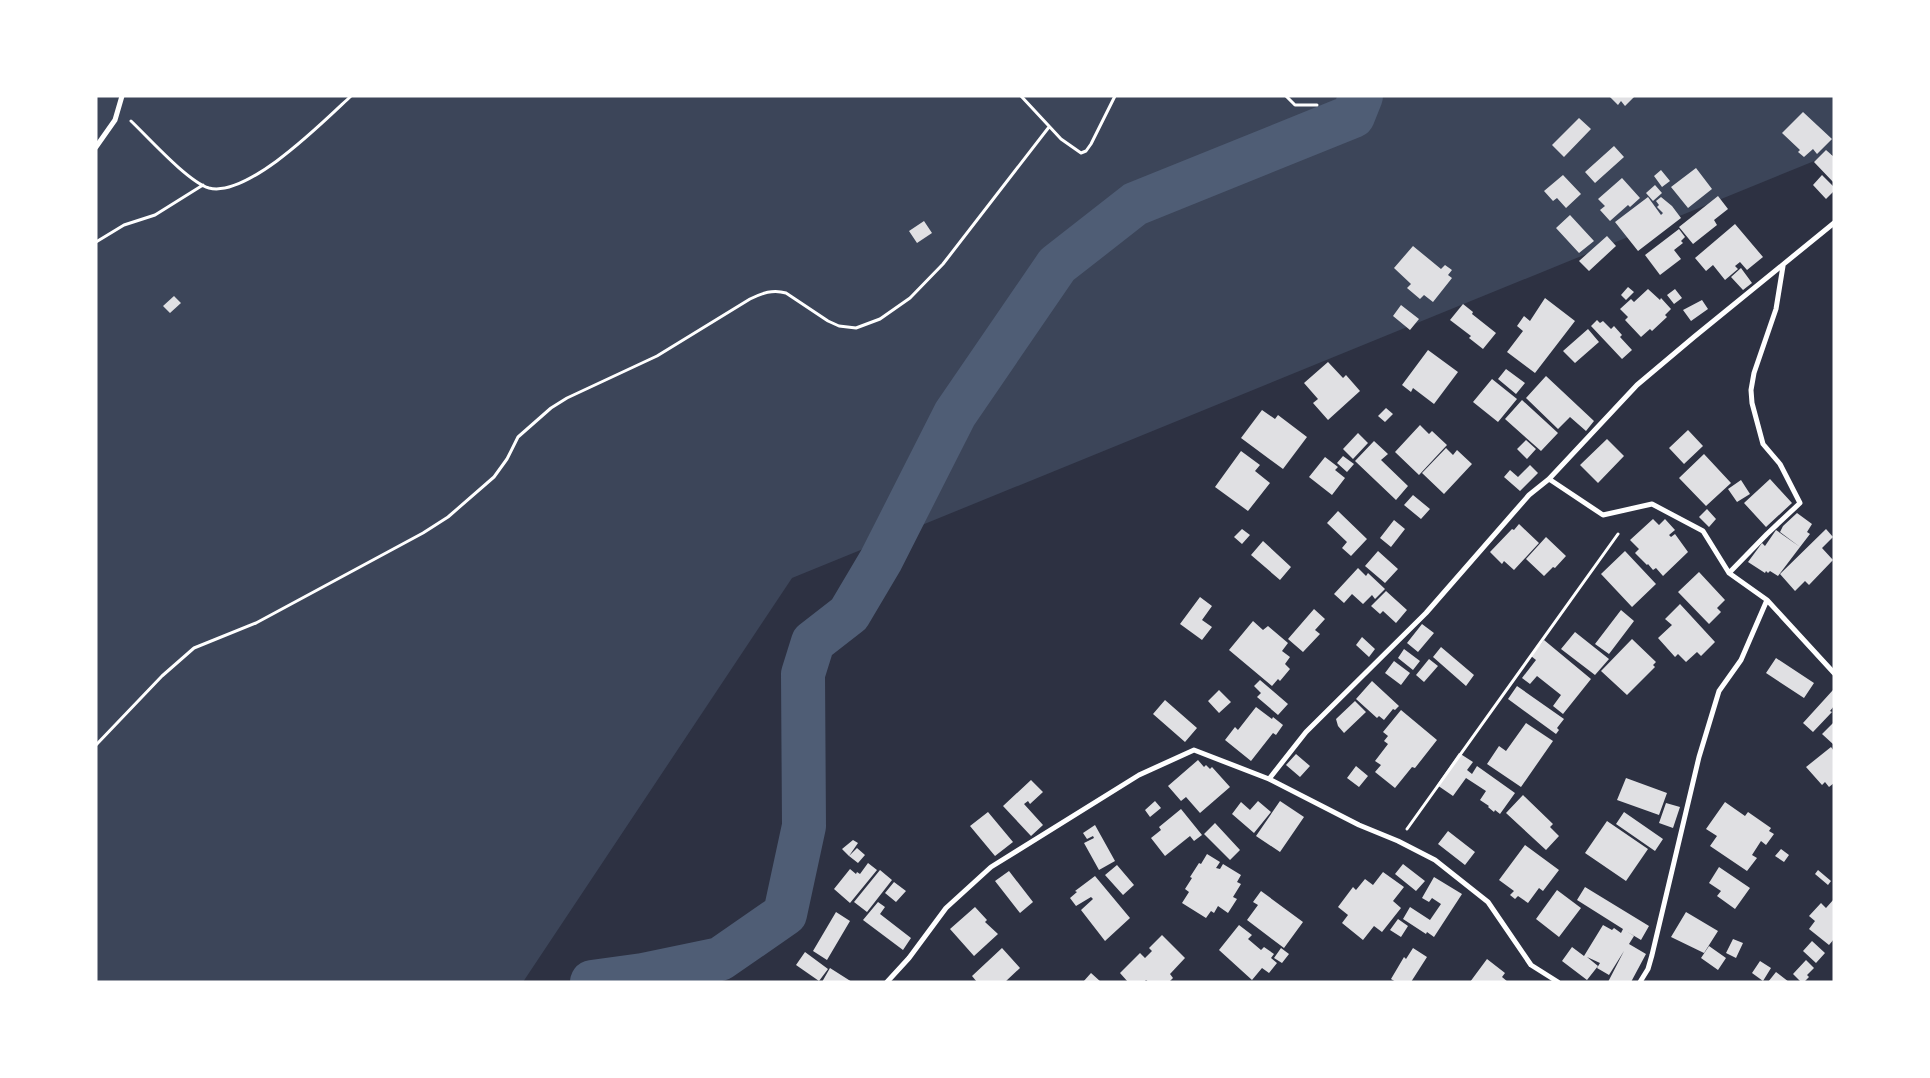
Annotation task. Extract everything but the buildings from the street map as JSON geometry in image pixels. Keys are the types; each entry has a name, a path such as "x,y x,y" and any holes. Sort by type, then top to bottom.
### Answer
{"street":[{"path":"96,147 115,120 122,96"},
{"path":"1269,779 1306,732 1426,612 1529,495 1549,479 1637,385 1834,224"},
{"path":"1730,573 1800,503 1780,464 1763,444 1752,403 1751,390 1754,373 1776,309 1783,266"},
{"path":"1549,479 1604,516 1652,504 1703,531 1730,573 1767,600 1834,673"},
{"path":"1640,982 1648,969 1652,955 1699,757 1719,690 1741,660 1767,600"},
{"path":"887,982 909,958 946,908 991,867 1139,775 1194,750 1269,779 1359,826 1398,841 1435,860 1488,902 1532,965 1558,982"}],"path":[{"path":"119,110 185,172 203,185 217,189 253,177 286,154 351,96"},
{"path":"1021,96 1049,127 1080,153 1084,152 1097,133 1115,96"},
{"path":"1286,96 1295,105 1317,105"},
{"path":"96,745 162,676 194,648 256,623 423,533 448,517 494,478 522,433 551,408 567,398 657,356 750,299 766,292 778,291 786,293 828,321 851,328 872,322 889,313 910,298 943,264 1049,127"},
{"path":"96,242 124,225 154,215 203,185"},
{"path":"1398,841 1618,534"}],"shaded area":[{"path":"96,96 1834,96 1834,153 792,578 523,982 96,982"}],"waterway":[{"path":"592,982 643,975 720,959 785,914 804,826 803,674 813,642 849,614 881,560 955,414 1057,265 1135,204 1353,116 1361,96"}]}
